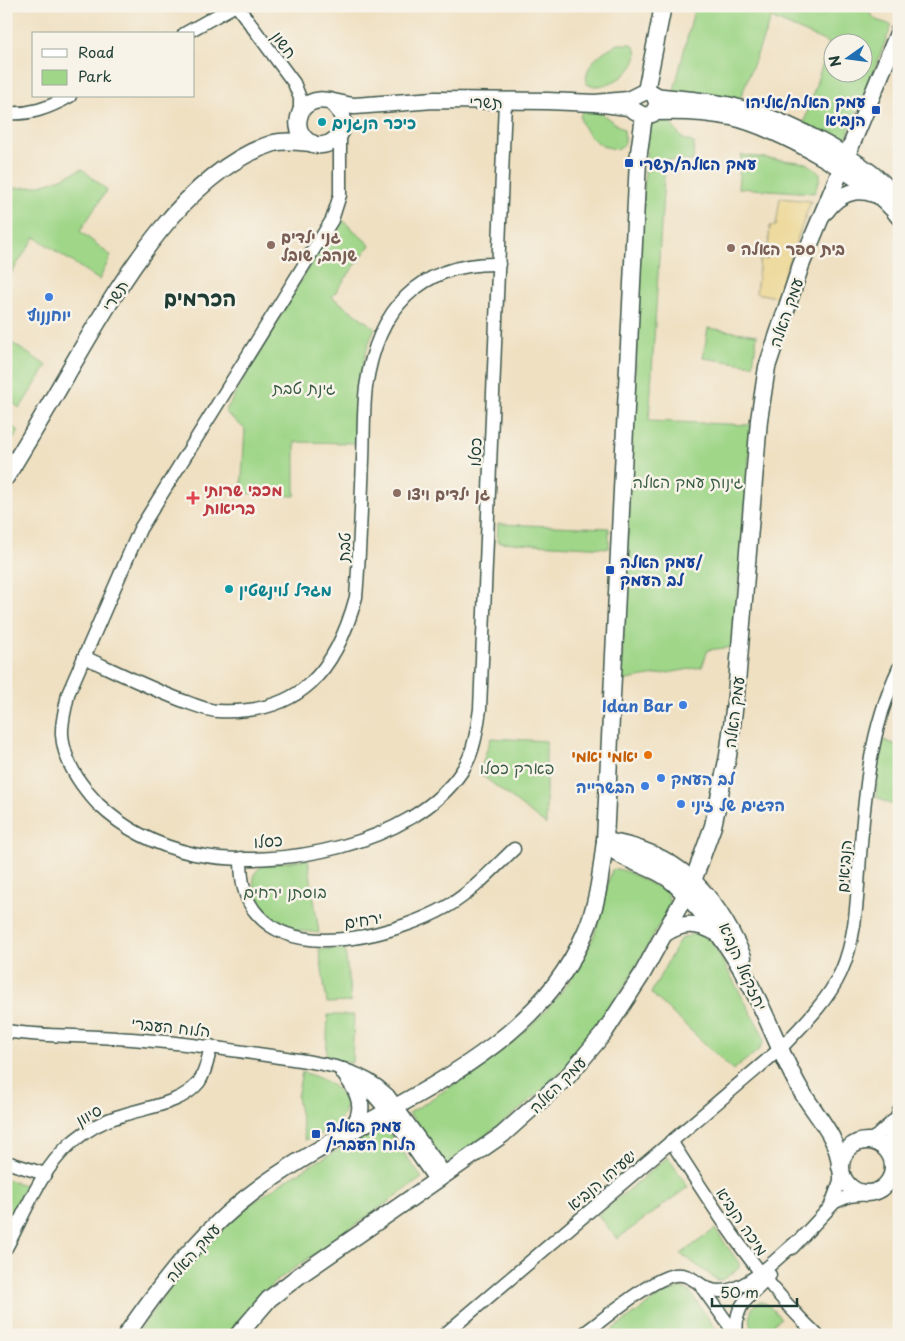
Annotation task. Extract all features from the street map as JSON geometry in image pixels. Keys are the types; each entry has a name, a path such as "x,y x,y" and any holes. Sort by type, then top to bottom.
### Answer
{"street":[{"path":"188,32 235,6"},
{"name":"חשון","path":"235,6 298,90 299,115"},
{"name":"עמק האלה","path":"126,1335 178,1265 233,1209 289,1167 392,1109 494,1045 513,1030 550,992 576,952 593,913 605,841 638,160 663,6"},
{"name":"עמק האלה","path":"238,1335 268,1299 441,1178 520,1120 568,1076 599,1039 625,1001 685,895 713,826 728,756 737,678 759,420 767,367 791,291 899,31"},
{"name":"חשון","path":"290,77 307,92 328,100"},
{"path":"6,113 24,114 41,110 66,98"},
{"path":"314,100 328,100 342,113 341,131 328,144 316,144 300,132 299,115 307,103 314,100"},
{"name":"תשרי","path":"328,100 344,105 434,100 594,103 628,100 646,104 737,107 786,124 847,157"},
{"name":"כסלו","path":"341,131 338,153 341,182 336,212 327,230 140,529 68,694 61,734 65,753 72,771 85,791 110,816 138,834 193,853 241,858 298,854 372,838 397,827 421,813 444,793 463,770 472,750 480,709 505,102"},
{"name":"תשרי","path":"341,131 358,112 378,104"},
{"name":"תשרי","path":"6,477 121,282 155,237 198,190 222,171 262,148 299,115"},
{"name":"תשרי","path":"262,148 290,141 316,144"},
{"name":"כסלו","path":"316,144 330,153 339,170 341,182"},
{"path":"847,157 890,189 899,200"},
{"path":"847,157 899,217"},
{"path":"821,216 837,200 853,192 860,190 879,196"},
{"name":"טבת","path":"84,657 176,698 219,711 260,709 277,705 310,685 338,646 349,623 356,597 366,389 377,342 388,318 400,302 430,278 466,267 499,264"},
{"name":"הנביאים","path":"780,1049 820,1004 840,973 846,957 855,915 868,763 883,703 899,668"},
{"name":"יחזקאל הנביא","path":"605,841 644,850 661,858 693,879 706,892 732,932 757,988 772,1031"},
{"name":"יחזקאל הנביא","path":"605,841 622,857 653,868 666,876 718,933 746,977 798,1086 838,1149 840,1168"},
{"name":"ירחים","path":"241,858 244,890 258,916 271,926 293,934 315,939 338,939 383,934 426,918 449,906 477,884 514,849"},
{"path":"664,934 674,927 689,924 703,925 718,933"},
{"name":"הלוח העברי","path":"6,1031 51,1036 160,1040 211,1046 337,1068 367,1078 379,1086 392,1109 441,1178"},
{"name":"סיוון","path":"6,1248 45,1174 53,1162 70,1144 102,1122 178,1098 192,1090 200,1081 206,1068 211,1046"},
{"name":"ישעיהו הנביא","path":"444,1335 780,1049"},
{"path":"337,1068 356,1090 361,1110 356,1123 347,1133"},
{"path":"830,1208 840,1181 840,1168 847,1149 884,1130 897,1114"},
{"path":"840,1168 848,1187 856,1192 872,1193 890,1182 895,1167 890,1139 897,1114"},
{"name":"יחזקאל הנביא","path":"818,1118 840,1137 864,1141"},
{"name":"מיכה הנביא","path":"671,1141 732,1236 762,1277 817,1335"},
{"path":"864,1141 884,1147 895,1167"},
{"path":"6,1162 45,1174"},
{"path":"737,1335 736,1319 743,1302 762,1277 840,1199 872,1193 899,1191"},
{"path":"582,1335 665,1278 682,1275 696,1280 713,1290 730,1290 762,1277"},
{"path":"696,1280 737,1335"}],"green space":[{"path":"695,6 868,6 867,10 876,20 892,25 872,75 872,32 822,32 822,40 771,18 737,107 673,95"},
{"path":"618,44 632,44 636,52 636,60 631,68 615,81 605,85 595,86 587,84 588,71 595,59"},
{"path":"822,65 822,82 869,82 840,154 802,129"},
{"path":"594,108 624,130 625,143 621,148 614,149 600,144 585,130 580,117 582,111"},
{"name":"גינות עמק האלה","path":"652,120 669,122 683,139 694,143 693,161 665,160 649,421 752,425 733,647 708,650 702,667 621,681 642,217 647,140"},
{"path":"741,155 807,163 820,173 820,179 814,193 738,188"},
{"path":"82,169 107,190 80,231 111,256 99,280 35,237 6,281 6,187 36,186 54,181"},
{"name":"גינת טבת","path":"338,216 370,245 332,297 375,328 369,342 362,370 358,398 356,443 295,442 295,496 241,493 245,429 225,412"},
{"path":"708,328 757,335 753,365 703,358"},
{"path":"6,339 47,366 20,408 6,399"},
{"path":"6,423 19,431 6,450"},
{"path":"498,524 609,528 609,548 497,542"},
{"name":"פארק כסלו","path":"491,738 546,741 546,825 479,773"},
{"path":"884,740 899,746 899,808 876,797 878,762"},
{"name":"בוסתן ירחים","path":"308,859 319,933 281,926 265,911 256,894 254,885 254,877 257,870 264,865"},
{"path":"612,870 626,871 667,892 670,905 634,970 594,1033 562,1071 520,1109 446,1165 409,1113 489,1060 538,1019 559,995 577,969 592,940"},
{"path":"696,933 712,942 761,1031 764,1041 760,1049 733,1070 651,993 680,939"},
{"path":"319,949 345,949 351,1002 327,1003"},
{"path":"328,1015 354,1015 352,1063 326,1059"},
{"path":"302,1072 315,1076 333,1086 346,1102 345,1110 338,1122 319,1135 305,1140 297,1097"},
{"path":"384,1126 422,1178 275,1282 243,1315 228,1335 136,1335 193,1260 243,1211 290,1177"},
{"path":"668,1157 688,1187 617,1239 598,1215"},
{"path":"6,1179 27,1186 6,1222"},
{"path":"715,1229 739,1263 739,1268 723,1280 717,1280 681,1254"},
{"path":"681,1288 689,1291 720,1335 605,1335 661,1295"},
{"path":"760,1301 767,1304 781,1318 760,1335 754,1335 750,1316 753,1308"}],"sand":[{"path":"780,198 811,201 776,297 756,293 760,259 767,259 770,226 776,226"}],"place":[{"name":"עמק האלה/אליהו הנביא","path":"876,110"},
{"name":"כיכר הנגנים","path":"322,122"},
{"name":"עמק האלה/תשרי","path":"629,163"},
{"name":"גני ילדים שנהב, שובל","path":"271,245"},
{"name":"בית ספר האלה","path":"731,248"},
{"name":"יוחננוף","path":"49,297"},
{"name":"גן ילדים ויצו","path":"397,493"},
{"name":"מכבי שרותי בריאות","path":"193,498"},
{"name":"עמק האלה/ לב העמק","path":"610,570"},
{"name":"מגדל לוינשטין","path":"229,589"},
{"name":"Idan Bar","path":"683,705"},
{"name":"יאמי יאמי","path":"648,755"},
{"name":"לב העמק","path":"661,778"},
{"name":"הבשרייה","path":"645,786"},
{"name":"הדגים של זיני","path":"681,804"},
{"name":"עמק האלה /הלוח העברי","path":"316,1134"}],"district":[{"name":"הכרמים","path":"200,297"}]}
